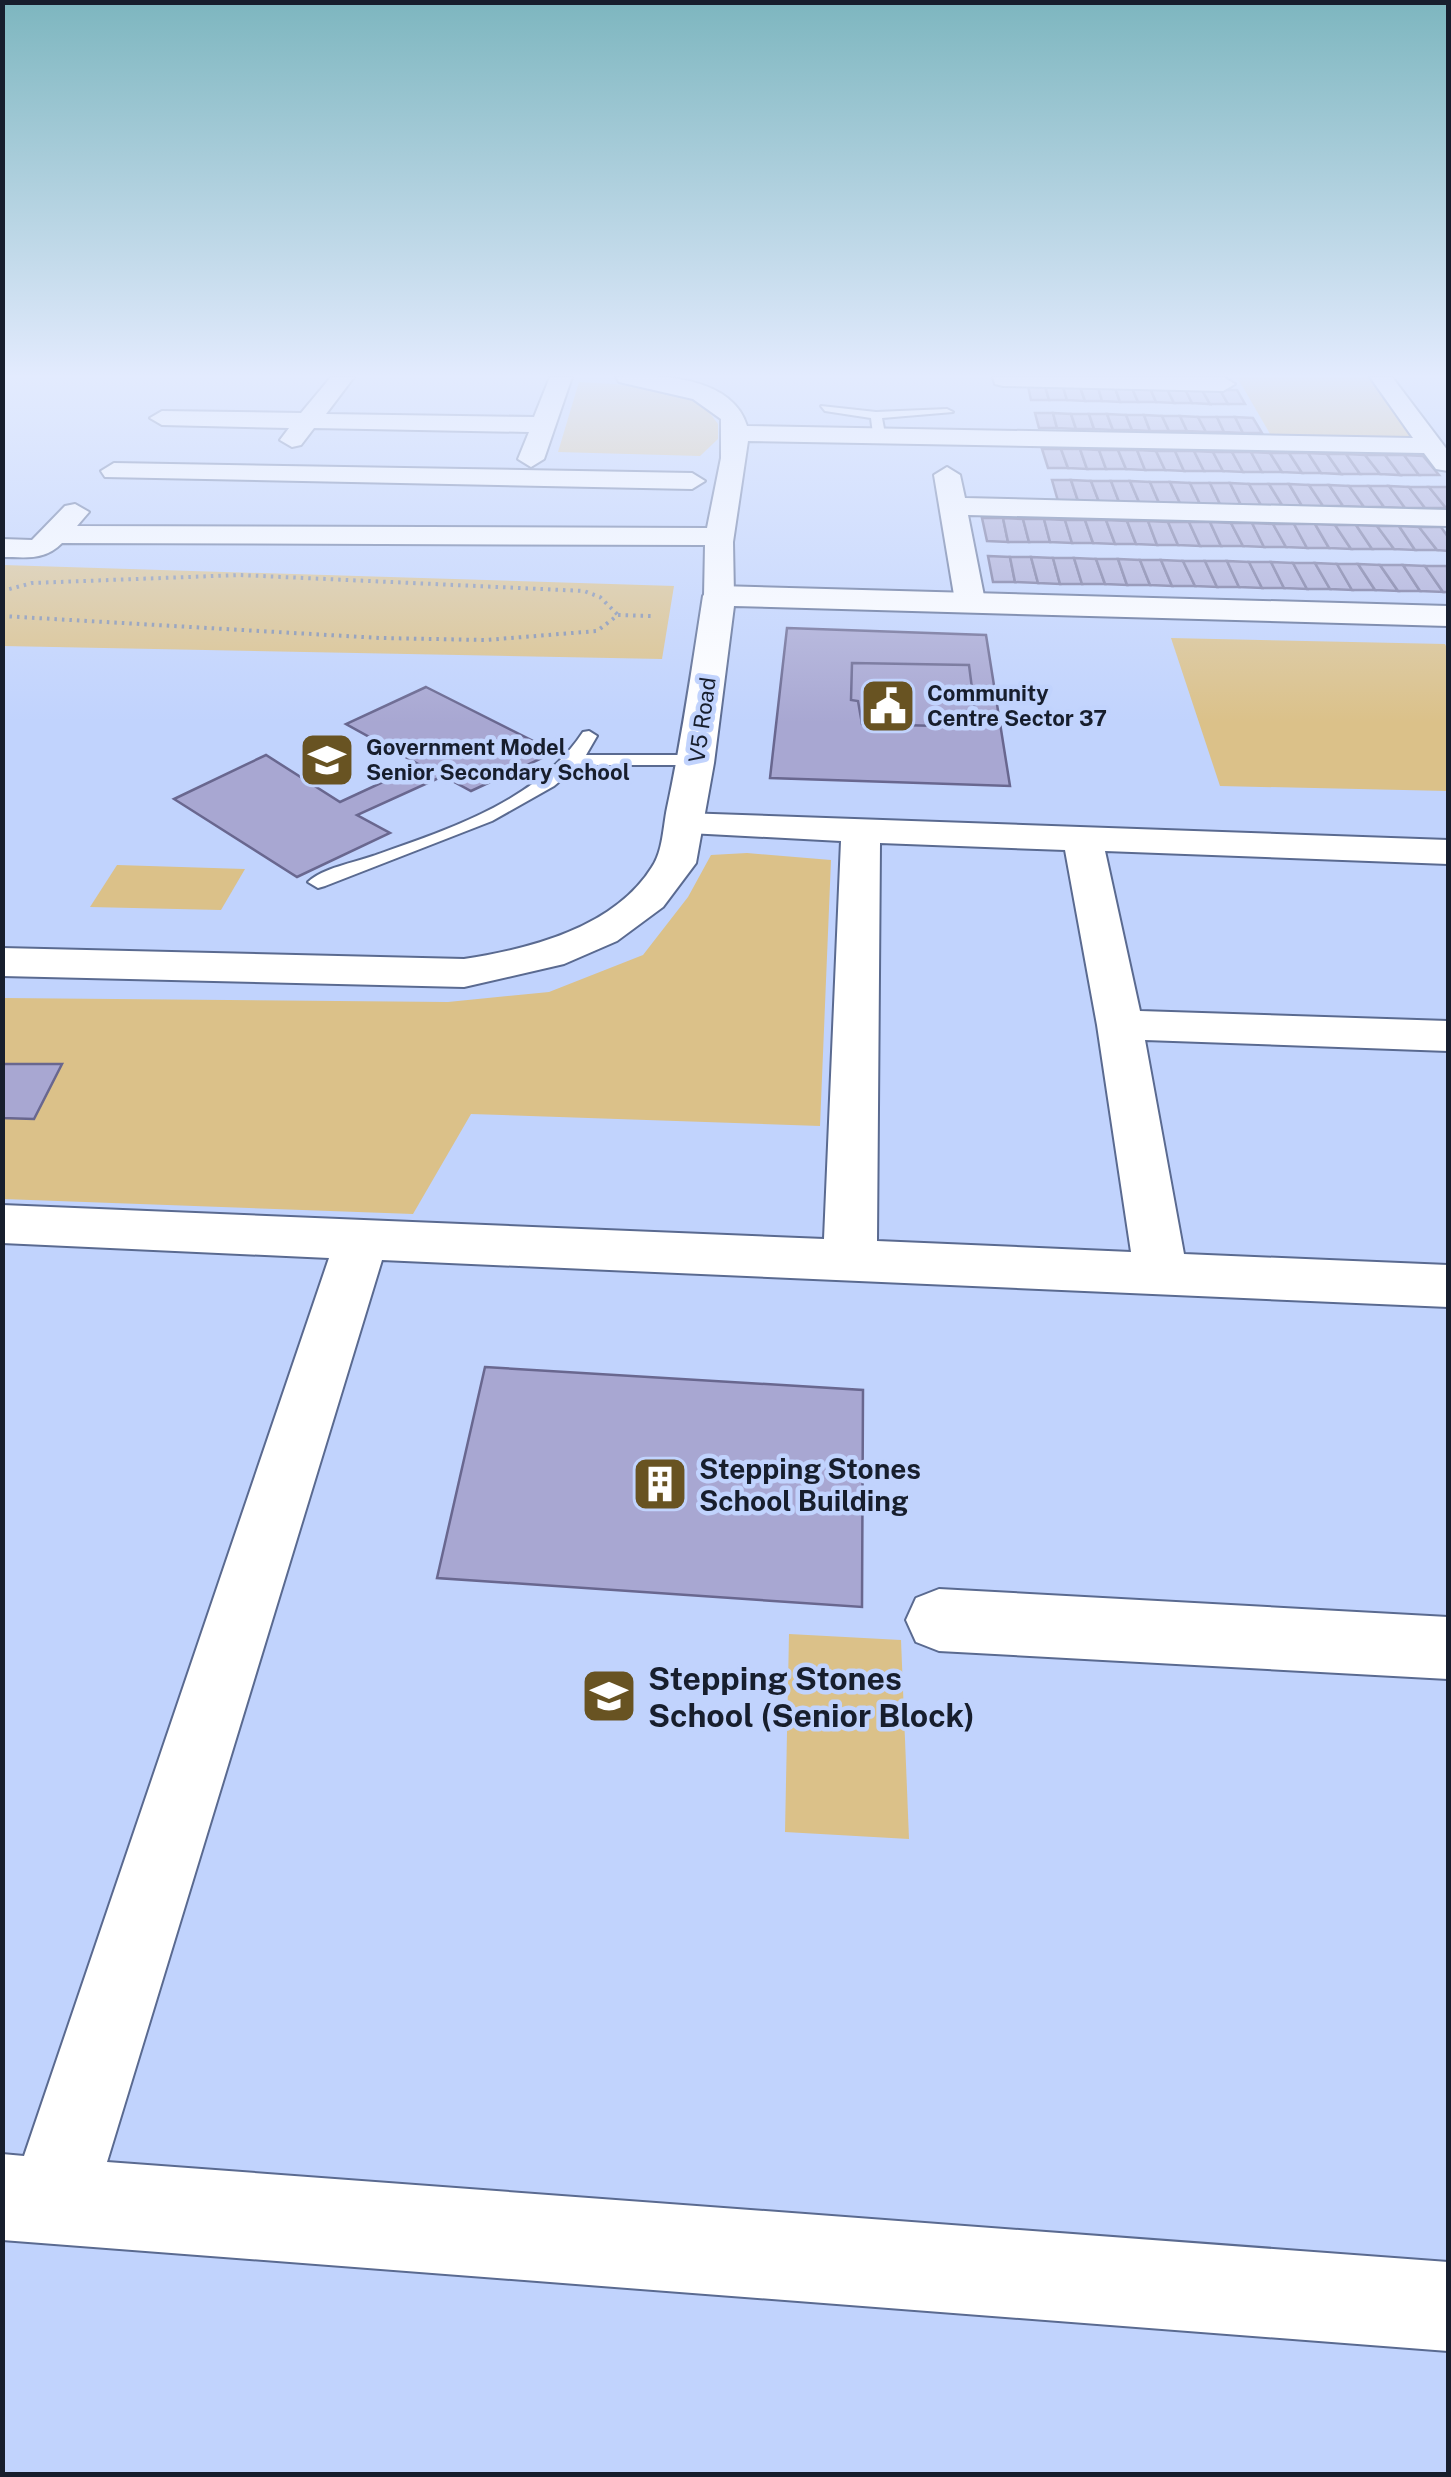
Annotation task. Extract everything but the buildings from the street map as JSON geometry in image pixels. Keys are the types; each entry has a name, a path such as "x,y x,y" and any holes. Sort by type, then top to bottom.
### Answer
{"street":[{"path":"2,548 40,549 92,493"},
{"path":"212,538 250,493"},
{"path":"727,493 719,537 718,596 1448,616"},
{"path":"951,493 970,601"},
{"path":"952,506 1448,518"},
{"path":"54,534 212,538 719,537"},
{"name":"V5 Road","path":"2,962 464,973 527,964 583,943 618,922 669,875 697,760 718,596"},
{"path":"684,824 1448,852"},
{"path":"850,1260 861,833"},
{"path":"1083,840 1120,1024 1161,1273"},
{"path":"1120,1024 1448,1036"},
{"path":"5,1229 362,1239 1448,1286"},
{"path":"362,1239 27,2199 1448,2306"},
{"path":"938,1620 1448,1648"}],"lane":[{"path":"318,882 427,843 496,810 575,760 589,736"},
{"path":"575,760 697,760"}],"path":[{"path":"3,590 32,584 240,575 463,583 584,591 600,597 618,615"},
{"path":"2,616 380,638 486,640 597,631 618,615 652,616"}],"shaded area":[{"path":"3,565 674,586 662,659 3,646"},
{"path":"1171,638 1445,644 1448,791 1220,786"},
{"path":"747,853 831,860 820,1126 471,1114 413,1214 3,1199 3,998 448,1002 549,992 643,955 688,897 711,855"},
{"path":"117,865 245,869 221,910 90,907"},
{"path":"789,1634 901,1640 909,1839 785,1832"}],"place":[{"name":"Community Centre Sector 37","path":"888,706"},
{"name":"Government Model Senior Secondary School","path":"327,760"},
{"name":"Stepping Stones School Building","path":"660,1484"},
{"name":"Stepping Stones School (Senior Block)","path":"609,1696"}]}
